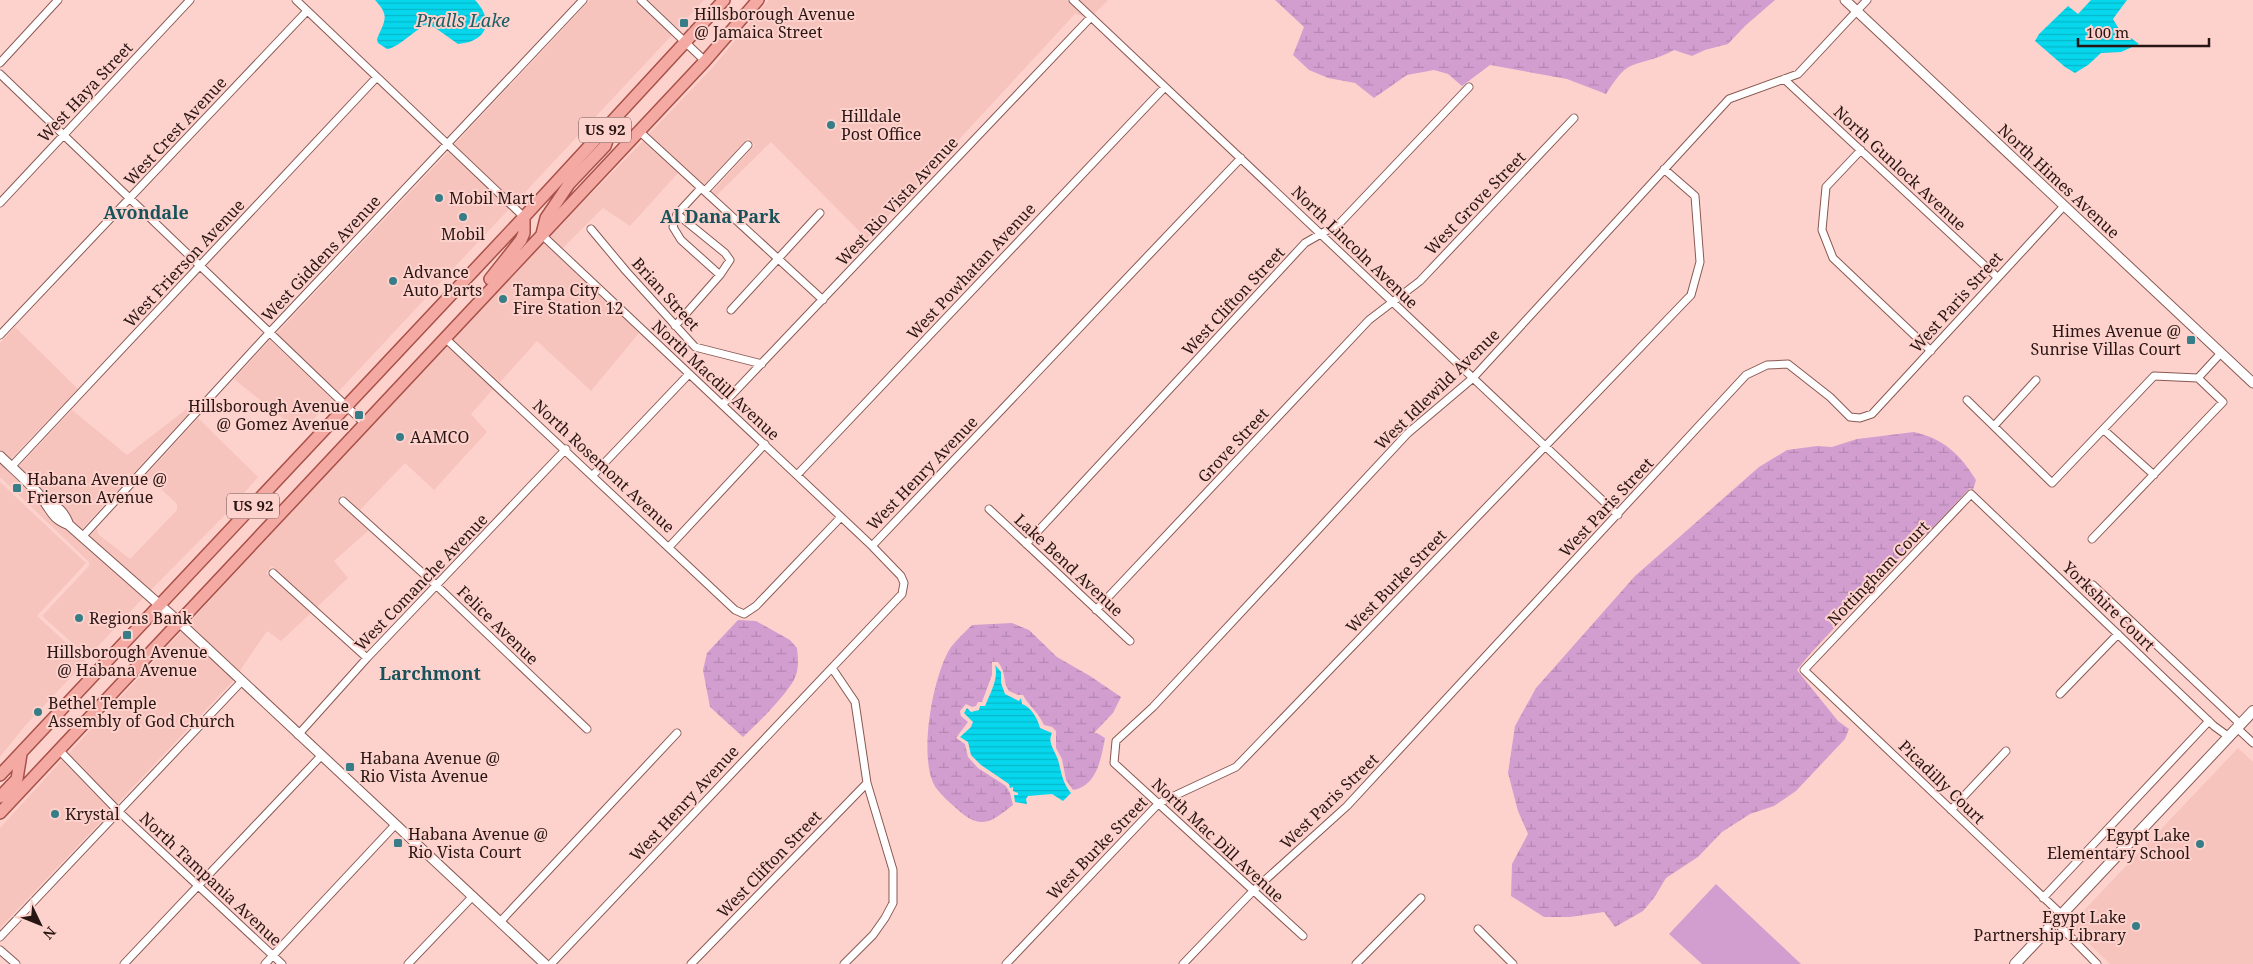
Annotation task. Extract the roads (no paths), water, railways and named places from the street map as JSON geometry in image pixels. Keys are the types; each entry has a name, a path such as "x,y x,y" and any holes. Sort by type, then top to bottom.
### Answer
{"main road":[{"name":"US 92","path":"0,775 161,606 615,120 724,0"},
{"name":"US 92","path":"0,813 705,61 758,0"},
{"path":"542,235 546,218 569,184 605,146 615,120"},
{"path":"445,338 445,327 497,271 521,240 524,233 524,217"},
{"path":"2015,964 2253,711"},
{"path":"0,797 17,779 21,754"}],"street":[{"path":"0,63 58,0"},
{"name":"West Haya Street","path":"0,203 190,0"},
{"path":"296,0 524,217"},
{"name":"West Giddens Avenue","path":"82,537 269,333 583,0"},
{"path":"641,0 705,61"},
{"name":"North Lincoln Avenue","path":"1073,0 1618,515"},
{"name":"North Himes Avenue","path":"1845,0 2253,383"},
{"name":"West Idlewild Avenue","path":"1114,763 1116,742 1154,707 1408,433 1473,378 1729,99 1798,74 1867,0"},
{"name":"West Crest Avenue","path":"0,336 307,10"},
{"name":"West Rio Vista Avenue","path":"723,404 1091,17"},
{"path":"0,74 365,424"},
{"name":"West Frierson Avenue","path":"11,467 376,78"},
{"name":"North Gunlock Avenue","path":"1784,79 1997,277"},
{"name":"West Powhatan Avenue","path":"797,475 1165,87"},
{"name":"West Clifton Street","path":"1026,544 1305,243 1340,223 1469,87"},
{"name":"West Grove Street","path":"1392,302 1420,281 1574,118"},
{"path":"639,131 822,300"},
{"path":"720,274 681,240 673,227 677,214 748,145"},
{"path":"1861,150 1826,187 1822,230 1833,258 1931,351"},
{"name":"West Henry Avenue","path":"551,964 902,594 904,583 901,576 872,546 1241,158"},
{"name":"West Burke Street","path":"1006,964 1159,803 1236,767 1691,294 1700,262 1695,196 1664,169"},
{"name":"West Paris Street","path":"1183,964 1253,891 1347,806 1746,375 1767,365 1788,364 1830,397 1850,417 1860,418 1872,414 2064,206"},
{"path":"731,310 820,213"},
{"path":"675,326 730,260 725,253 677,214"},
{"name":"Brian Street","path":"591,229 695,348 762,364"},
{"name":"North Macdill Avenue","path":"542,235 872,546"},
{"name":"Grove Street","path":"1096,610 1369,320 1392,302"},
{"name":"North Rosemont Avenue","path":"445,338 670,546 735,610 744,614 756,606 841,517"},
{"path":"2198,378 2221,353"},
{"path":"593,474 690,374"},
{"path":"1967,400 2052,483 2154,376 2198,378 2223,402 2092,540"},
{"path":"1994,426 2036,380"},
{"path":"2104,430 2154,474"},
{"path":"670,546 765,444"},
{"name":"West Comanche Avenue","path":"298,735 367,658 566,449"},
{"path":"0,456 44,501 56,506 65,514 69,525 179,622 545,964"},
{"name":"Yorkshire Court","path":"1971,494 2229,737"},
{"name":"Nottingham Court","path":"1804,670 1971,494"},
{"name":"Felice Avenue","path":"344,501 437,586 587,729"},
{"name":"Lake Bend Avenue","path":"989,510 1130,641"},
{"path":"273,572 367,658"},
{"path":"2093,586 2237,722 2238,729 2253,743"},
{"path":"2060,694 2118,634"},
{"path":"832,668 856,702 867,783 893,870 893,903 873,935 844,964"},
{"name":"Picadilly Court","path":"1804,670 2043,898 2097,964"},
{"path":"0,937 242,681"},
{"path":"2043,898 2209,720"},
{"path":"500,922 677,733"},
{"name":"North Tampania Avenue","path":"59,750 118,811 282,964"},
{"path":"1951,810 2006,751"},
{"path":"124,964 321,756"},
{"name":"North Mac Dill Avenue","path":"1114,763 1303,936"},
{"name":"West Clifton Street","path":"691,964 867,783"},
{"path":"265,964 395,825"},
{"path":"408,964 473,896"},
{"path":"1356,964 1421,898"},
{"path":"1478,929 1513,964"},
{"path":"0,950 16,964"}],"water":[{"name":"Pralls Lake","path":"375,0 475,0 485,15 485,29 476,39 458,44 434,27 425,25 395,46 387,49 378,43 377,39 385,18 383,10"},
{"path":"2091,0 2127,0 2113,19 2119,29 2139,44 2121,52 2101,53 2088,65 2075,73 2065,67 2035,41 2039,34 2068,6 2078,14"},
{"path":"995,665 1001,672 1001,683 1005,694 1019,701 1021,698 1022,704 1034,714 1040,728 1052,733 1050,740 1064,781 1071,793 1063,801 1052,794 1028,796 1026,799 1027,804 1015,802 1014,795 1018,795 1018,793 1013,791 1013,787 1010,788 1009,784 981,765 971,755 968,742 960,737 971,727 973,722 964,713 967,708 971,712 979,710 980,706 985,706 995,681"}],"place":[{"name":"Hillsborough Avenue @ Jamaica Street","path":"684,23"},
{"name":"Hilldale Post Office","path":"831,125"},
{"name":"Mobil Mart","path":"439,198"},
{"name":"Mobil","path":"463,217"},
{"name":"Advance Auto Parts","path":"393,281"},
{"name":"Tampa City Fire Station 12","path":"503,299"},
{"name":"Himes Avenue @ Sunrise Villas Court","path":"2191,340"},
{"name":"Hillsborough Avenue @ Gomez Avenue","path":"359,415"},
{"name":"AAMCO","path":"400,437"},
{"name":"Habana Avenue @ Frierson Avenue","path":"17,488"},
{"name":"Regions Bank","path":"79,618"},
{"name":"Hillsborough Avenue @ Habana Avenue","path":"127,635"},
{"name":"Bethel Temple Assembly of God Church","path":"38,712"},
{"name":"Habana Avenue @ Rio Vista Avenue","path":"350,767"},
{"name":"Krystal","path":"55,814"},
{"name":"Habana Avenue @ Rio Vista Court","path":"398,843"},
{"name":"Egypt Lake Elementary School","path":"2200,844"},
{"name":"Egypt Lake Partnership Library","path":"2136,926"}],"district":[{"name":"Avondale","path":"146,213"},
{"name":"Al Dana Park","path":"720,217"},
{"name":"Larchmont","path":"430,674"}]}
